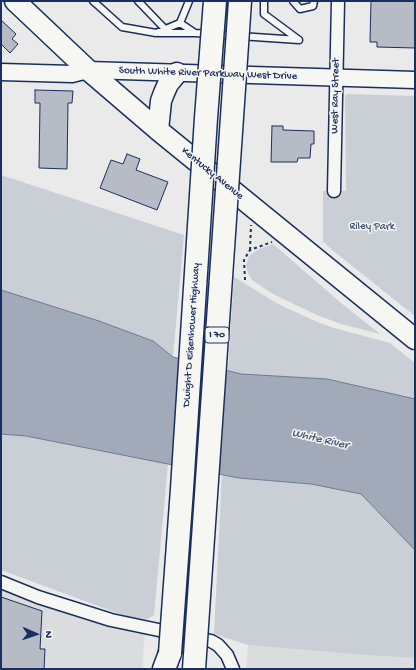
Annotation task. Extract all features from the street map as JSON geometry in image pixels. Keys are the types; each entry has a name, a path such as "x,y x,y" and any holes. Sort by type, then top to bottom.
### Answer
{"highway":[{"name":"Dwight D Eisenhower Highway","path":"168,664 182,489 215,1"},
{"name":"I 70","path":"194,669 240,1"},
{"path":"202,669 204,541"}],"main road":[{"name":"Kentucky Avenue","path":"15,1 88,70 158,130 415,339"},
{"path":"158,130 161,101 168,84 177,73"}],"street":[{"name":"West Ray Street","path":"334,191 338,1"},
{"name":"South White River Parkway West Drive","path":"1,72 72,74 88,70 415,80"},
{"path":"1,582 38,597 111,620 211,641 218,645 227,654 233,669"}],"lane":[{"path":"93,1 122,27 156,33 195,33 299,40 264,14 264,1"},
{"path":"138,1 165,29"},
{"path":"156,33 180,23 189,1"},
{"path":"293,1 300,9 313,6 314,1"},
{"path":"180,23 195,33"}],"path":[{"path":"245,280 244,260 250,250 252,206"},
{"path":"250,250 289,237"}],"shaded area":[{"path":"1,587 145,631 142,669 1,669"},
{"path":"248,645 415,658 415,669 246,669"}],"green space":[{"name":"Riley Park","path":"346,94 415,96 415,316 323,241 323,191 346,191"},
{"path":"1,175 184,235 173,357 153,341 99,321 1,290"},
{"path":"273,244 341,303 380,334 341,324 317,315 273,294 252,280 246,265 249,256 257,250"},
{"path":"234,277 278,304 315,321 334,328 390,343 415,363 415,399 327,379 241,374 228,371"},
{"path":"1,434 26,436 168,464 154,615 147,619 128,617 1,570"},
{"path":"222,474 239,478 311,484 361,494 415,550 415,658 248,645 214,634"}],"water":[{"name":"White River","path":"1,290 99,321 153,341 173,357 241,374 327,379 415,399 415,550 361,494 311,484 239,478 26,436 1,434"}],"building":[{"path":"371,1 415,1 415,48 377,47 377,42 370,42"},
{"path":"1,20 16,34 12,39 18,44 10,53 1,44"},
{"path":"35,90 73,91 72,103 68,103 67,169 39,168 40,103 35,103"},
{"path":"272,126 283,126 283,130 314,131 314,144 311,144 310,158 298,158 297,162 271,162"},
{"path":"127,154 140,159 136,170 168,182 157,210 100,188 111,160 123,164"},
{"path":"1,597 42,611 40,649 45,649 44,669 1,669"}]}
